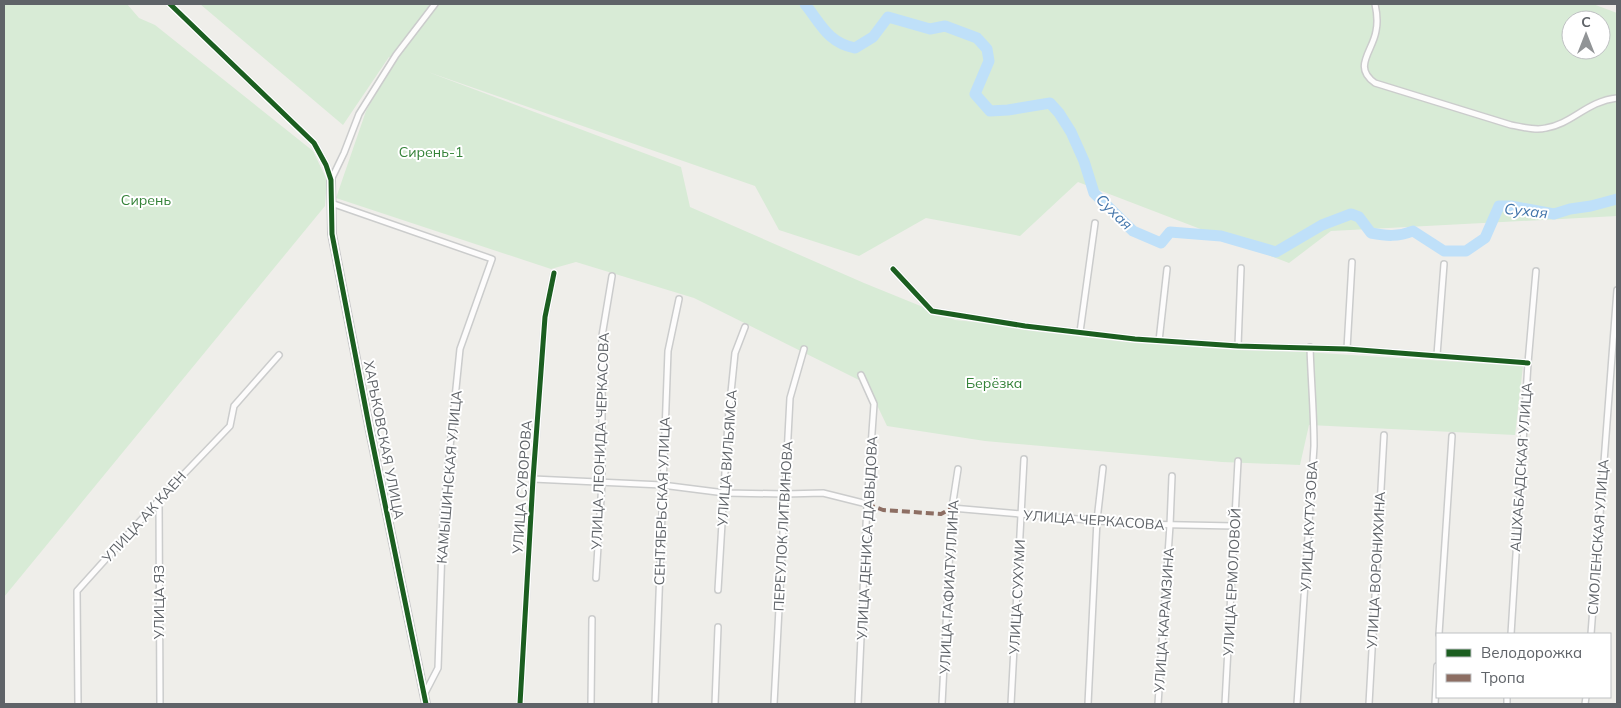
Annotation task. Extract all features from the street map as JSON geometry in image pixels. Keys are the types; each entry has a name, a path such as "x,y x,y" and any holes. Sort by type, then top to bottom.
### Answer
{"street":[{"path":"170,4 314,143 326,165 331,180"},
{"path":"331,180 359,114 396,55 435,4"},
{"path":"1375,4 1378,16 1376,32 1364,64 1364,71 1368,78 1376,83 1512,125 1533,129 1545,129 1557,125 1588,106 1606,99 1617,98"},
{"name":"ХАРЬКОВСКАЯ УЛИЦА","path":"331,180 334,244 425,700"},
{"name":"КАМЫШИНСКАЯ УЛИЦА","path":"331,203 492,259 460,349 444,516 438,668 425,700"},
{"path":"1080,332 1095,223"},
{"path":"1347,349 1352,262"},
{"path":"1437,355 1444,264"},
{"path":"1238,346 1241,268"},
{"path":"893,269 932,311 1025,326 1238,346 1347,349 1528,362"},
{"path":"1159,340 1166,269"},
{"name":"АШХАБАДСКАЯ УЛИЦА","path":"1511,633 1528,362 1536,270"},
{"name":"УЛИЦА СУВОРОВА","path":"520,704 533,479 545,317 554,273"},
{"name":"УЛИЦА ЛЕОНИДА ЧЕРКАСОВА","path":"596,578 602,482 602,336 612,276"},
{"name":"СМОЛЕНСКАЯ УЛИЦА","path":"1591,633 1617,290"},
{"name":"СЕНТЯБРЬСКАЯ УЛИЦА","path":"654,704 668,351 679,299"},
{"name":"УЛИЦА ВИЛЬЯМСА","path":"718,590 728,422 735,353 745,327"},
{"name":"УЛИЦА КУТУЗОВА","path":"1297,704 1314,446 1314,407 1310,372 1310,347"},
{"name":"ПЕРЕУЛОК ЛИТВИНОВА","path":"774,704 790,398 804,349"},
{"name":"УЛИЦА АК КАЕН","path":"78,704 77,592 158,500 230,426 234,406 278,355"},
{"name":"УЛИЦА ДЕНИСА ДАВЫДОВА","path":"858,704 866,504 874,404 860,375"},
{"name":"УЛИЦА ВОРОНИХИНА","path":"1369,704 1384,435"},
{"path":"1439,633 1452,436"},
{"name":"УЛИЦА СУХУМИ","path":"1011,704 1024,459"},
{"name":"УЛИЦА ЕРМОЛОВОЙ","path":"1225,704 1238,461"},
{"path":"1088,704 1097,520 1103,468"},
{"name":"УЛИЦА ГАФИАТУЛЛИНА","path":"942,704 952,508 958,469"},
{"name":"УЛИЦА КАРАМЗИНА","path":"1158,704 1172,476"},
{"path":"533,479 662,485 725,493 823,494 866,504"},
{"name":"УЛИЦА ЯЗ","path":"158,500 160,704"},
{"name":"УЛИЦА ЧЕРКАСОВА","path":"952,508 1021,515 1170,525 1235,526"},
{"path":"591,704 592,619"},
{"path":"715,704 718,627"},
{"path":"1435,704 1436,685"}],"green space":[{"name":"Сирень","path":"4,4 127,4 139,18 155,25 313,151 327,180 325,206 4,597"},
{"path":"200,4 1593,4 1609,10 1561,10 1561,60 1611,60 1611,11 1617,13 1617,216 1331,231 1289,263 1078,182 1020,236 926,218 859,256 779,230 755,186 428,72 681,167 690,207 864,283 955,320 1213,346 1523,366 1515,435 1309,425 1300,465 1222,462 985,441 887,426 867,384 694,298 576,262 551,269 336,198 366,111 395,60 389,57 343,125"}],"waterway":[{"name":"Сухая","path":"805,4 826,32 838,42 855,48 873,37 888,17 930,29 945,26 977,38 987,49 989,61 975,94 990,111 1050,103 1071,132 1084,161 1094,193 1133,231 1161,243 1170,232 1221,236 1276,252 1322,225 1351,214 1359,217 1371,233 1392,235 1413,231 1444,251 1466,251 1485,238 1499,206 1511,206 1554,214 1617,199"}],"marked path":[{"path":"867,504 883,510 941,514 952,508"}],"cycle path":[{"path":"170,4 314,143 326,165 331,180 332,234 426,704"},
{"path":"893,269 932,311 1025,326 1135,339 1238,346 1347,349 1528,363"},
{"path":"520,704 533,479 545,317 554,273"}],"park label":[{"name":"Сирень-1","path":"431,152"},
{"name":"Берёзка","path":"994,383"}]}
